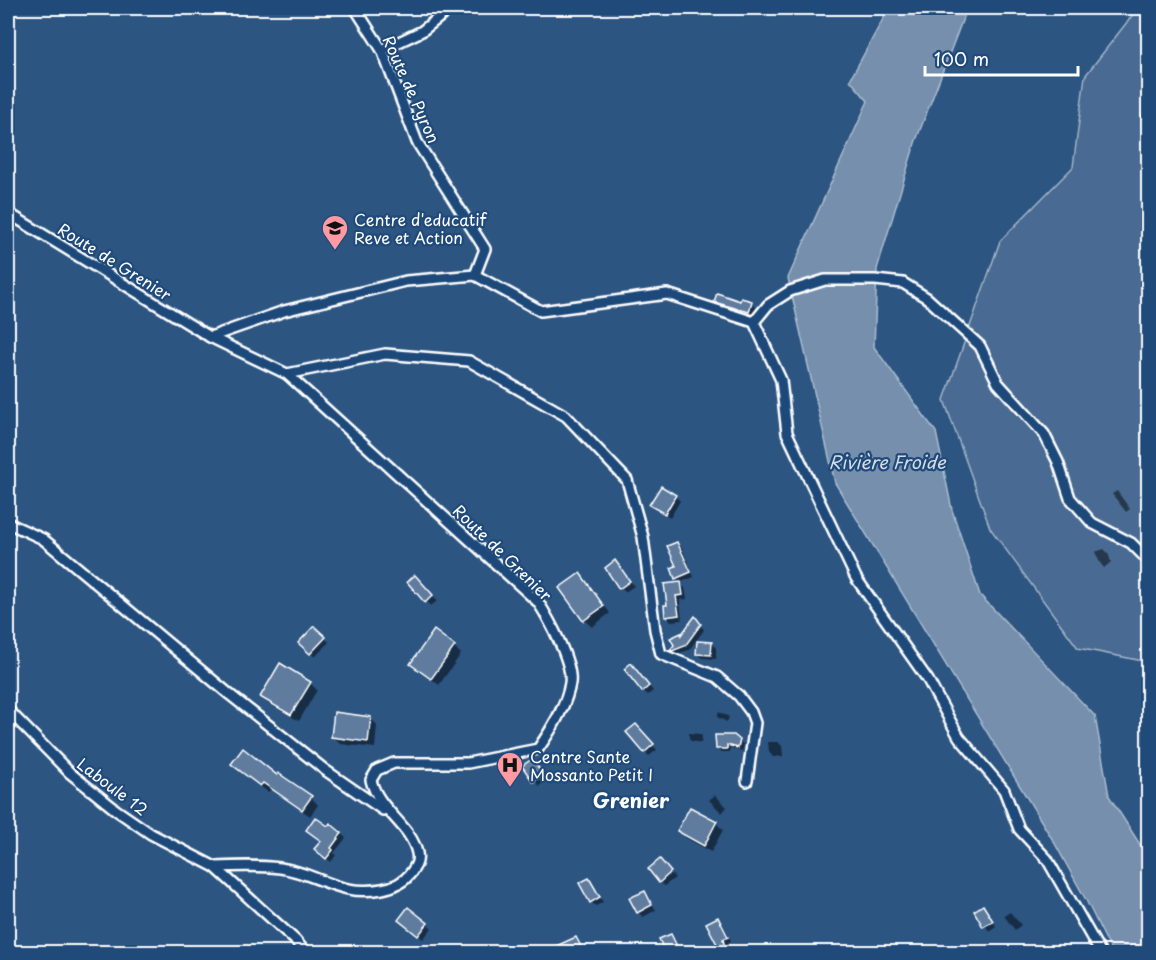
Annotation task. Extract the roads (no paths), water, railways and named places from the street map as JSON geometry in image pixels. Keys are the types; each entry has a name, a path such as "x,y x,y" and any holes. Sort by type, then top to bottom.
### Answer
{"street":[{"name":"Route de Pyron","path":"355,8 382,50 417,142 485,249 475,275"},
{"path":"382,50 422,31 451,8"},
{"path":"1149,116 1149,123"},
{"name":"Route de Grenier","path":"8,213 210,336 288,374 538,602 550,620 569,669 571,682 566,697 548,735 538,749 468,763 394,763 377,770 371,780 377,797 413,842 418,856 416,865 407,878 392,887 353,892 283,868 215,867"},
{"path":"210,336 284,311 406,281 475,275 541,311 666,294 754,322 781,380 787,433 856,578 928,680 958,737 1004,790 1019,830 1047,858 1100,952"},
{"path":"754,322 768,305 790,291 825,280 875,280 903,283 927,298 980,346 998,382 1044,434 1058,462 1070,498 1092,523 1131,543 1149,560"},
{"path":"288,374 385,354 470,361 566,416 627,480 643,537 655,630 661,654 717,676 739,696 751,712 755,723 747,781"},
{"path":"8,523 43,539 325,770 390,814"},
{"name":"Laboule 12","path":"8,710 70,773 116,810 151,834 215,867"},
{"path":"215,867 295,940 305,952"}],"water":[{"name":"Rivière Froide","path":"889,8 967,8 915,143 877,269 874,347 936,432 952,510 980,595 1095,716 1109,796 1148,857 1148,952 1112,952 1054,842 835,483 788,278 868,101 850,80"}],"place":[{"name":"Centre d'educatif Reve et Action","path":"335,251"},
{"name":"Centre Sante Mossanto Petit I","path":"510,788"}],"district":[{"name":"Grenier","path":"631,800"}]}
